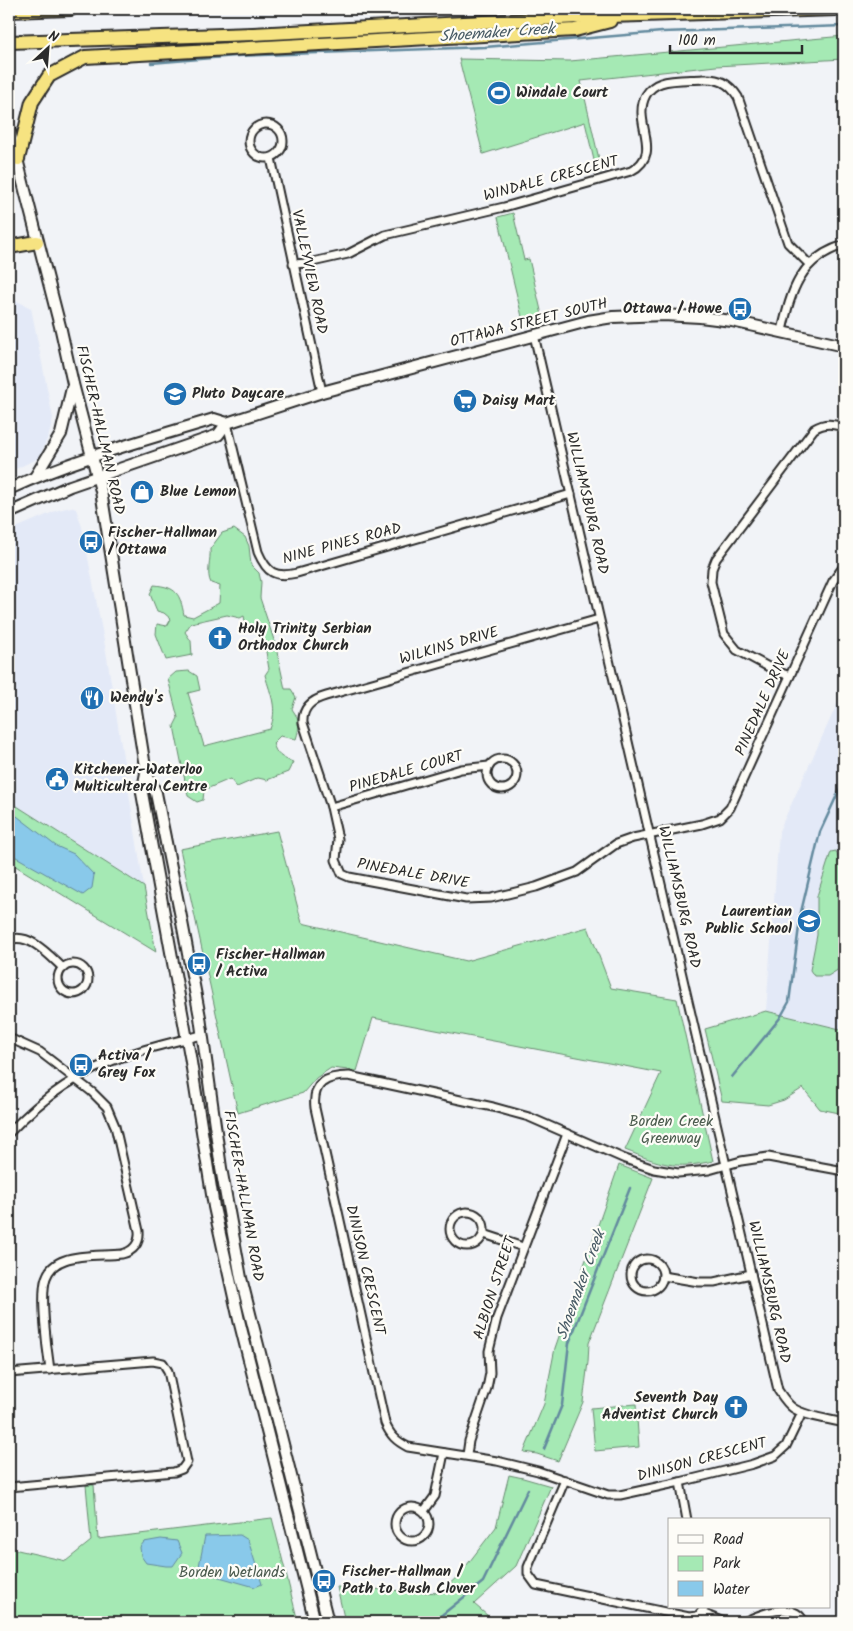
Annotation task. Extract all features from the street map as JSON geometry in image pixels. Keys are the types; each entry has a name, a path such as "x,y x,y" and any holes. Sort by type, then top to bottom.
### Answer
{"highway":[{"path":"9,11 71,9"},
{"path":"9,42 635,15 839,9"},
{"path":"18,159 32,102 50,76 85,57 574,30 635,15"},
{"path":"9,50 43,48 71,40"},
{"path":"9,247 39,247"}],"main road":[{"name":"FISCHER-HALLMAN ROAD","path":"9,128 73,384 102,491 146,773 156,793 182,917 200,1017 221,1168 241,1278 328,1622"},
{"name":"OTTAWA STREET SOUTH","path":"9,513 70,486 118,468 218,435 227,423 322,392 588,321 640,314 700,317 782,331 844,346"},
{"path":"35,477 60,434 68,410 73,384"},
{"name":"OTTAWA STREET SOUTH","path":"9,489 35,477 214,419 227,423"},
{"name":"FISCHER-HALLMAN ROAD","path":"146,773 142,793 187,1039 214,1207 239,1320 315,1622"}],"street":[{"name":"WINDALE CRESCENT","path":"293,264 308,263 348,254 385,235 504,207 631,171 638,167 646,157 647,149 641,109 648,92 661,83 714,79 727,84 738,96 788,243 809,264"},
{"path":"263,124 274,127 282,135 282,146 276,155 271,158 258,157 250,150 248,139 250,134 263,124"},
{"name":"VALLEYVIEW ROAD","path":"271,158 322,392"},
{"path":"782,331 791,295 798,278 809,264 821,255 844,245"},
{"name":"WILLIAMSBURG ROAD","path":"534,335 778,1390 793,1408 844,1423"},
{"name":"NINE PINES ROAD","path":"227,423 258,552 266,566 277,575 284,576 297,573 570,494"},
{"path":"790,676 776,671 737,650 724,634 711,582 712,569 716,559 814,429 821,424 844,427"},
{"name":"PINEDALE DRIVE","path":"309,704 303,717 303,723 331,807 338,839 336,860 342,874 349,877 466,898 491,898 559,880 577,872 616,844 633,838 702,824 720,818 730,808 833,581 844,566"},
{"name":"WILKINS DRIVE","path":"309,704 315,699 599,618"},
{"name":"PINEDALE COURT","path":"331,807 461,769 489,766 496,760 503,759 511,761 516,766 518,772 516,782 507,789 500,790 492,786 487,778 489,766"},
{"path":"9,940 18,937 26,939 41,948 63,968"},
{"path":"72,964 83,968 88,977 88,982 83,992 72,995 65,993 61,989 57,978 63,968 72,964"},
{"path":"9,1133 32,1109 74,1080 105,1064 132,1053 202,1035"},
{"path":"9,1038 40,1052 92,1092 107,1107 115,1126 140,1235 138,1243 130,1252 72,1258 56,1264 50,1270 44,1287 50,1370"},
{"name":"DINISON CRESCENT","path":"802,1412 786,1446 776,1456 754,1464 620,1495 608,1495 498,1460 408,1447 399,1443 385,1423 314,1099 316,1091 327,1079 335,1076 349,1076 529,1117 654,1170 678,1173 708,1170 756,1158 768,1157 844,1171"},
{"name":"ALBION STREET","path":"467,1455 469,1441 487,1388 490,1373 489,1351 492,1334 523,1247 567,1134"},
{"path":"462,1212 474,1212 483,1221 484,1234 480,1242 474,1245 463,1246 454,1240 450,1231 450,1225 456,1216 462,1212"},
{"path":"484,1234 523,1247"},
{"path":"650,1260 660,1265 663,1276 657,1288 645,1291 633,1284 631,1273 635,1264 640,1261 650,1260"},
{"path":"663,1276 699,1282 714,1282 752,1274"},
{"path":"9,1372 153,1361 163,1363 168,1371 187,1462 182,1469 174,1472 9,1487"},
{"path":"424,1511 435,1496 444,1453"},
{"path":"565,1480 530,1560 528,1574 536,1585 694,1618 703,1610 724,1622"},
{"path":"680,1482 687,1518"},
{"path":"407,1508 418,1508 424,1511 429,1521 427,1534 423,1538 413,1541 402,1538 396,1529 397,1517 407,1508"},
{"path":"744,1622 765,1614 785,1611 800,1615 804,1622"}],"shaded area":[{"path":"9,297 31,308 53,418 49,435 39,458 9,472"},
{"path":"71,507 76,509 82,527 106,651 144,887 9,801 9,531 58,510"},
{"name":"Laurentian Public School","path":"844,689 844,1030 766,1011 779,831"}],"green space":[{"path":"844,36 844,59 716,66 581,81 602,172 597,173 585,122 483,154 459,59 570,61"},
{"path":"513,213 524,260 529,259 542,315 523,321 498,217"},
{"path":"234,529 245,537 249,546 251,565 259,573 261,582 260,598 275,643 285,689 291,689 296,697 292,709 298,720 298,731 296,739 280,736 273,743 280,756 293,762 288,772 267,780 258,778 237,787 230,779 204,790 203,800 197,802 188,796 174,726 178,718 168,679 176,672 189,671 197,676 200,690 188,693 204,746 270,729 274,708 265,675 269,669 265,646 252,627 248,628 244,616 240,618 227,615 191,623 185,632 191,641 192,655 166,660 156,634 157,624 167,626 171,619 164,613 157,611 150,594 154,585 173,590 179,597 184,615 193,617 219,603 220,586 211,583 209,575 210,549 222,533"},
{"path":"9,801 144,887 156,952 9,862"},
{"path":"277,831 302,923 466,961 588,927 611,988 677,999 713,1161 688,1165 668,1164 625,1150 661,1073 373,1018 357,1071 331,1068 316,1078 303,1093 238,1113 180,849"},
{"path":"836,851 844,875 844,966 828,976 814,976 810,970 817,935 817,896 831,852"},
{"path":"766,1011 844,1030 844,1114 820,1109 803,1088 784,1100 768,1105 722,1101 705,1029"},
{"name":"Borden Creek Greenway","path":"619,1165 653,1178 589,1343 583,1402 558,1461 524,1452 544,1404 555,1348"},
{"path":"636,1404 639,1447 595,1451 591,1408"},
{"path":"509,1475 551,1486 516,1566 474,1604 495,1622 345,1622 337,1587 440,1593 460,1574 496,1527"},
{"name":"Borden Wetlands","path":"86,1485 94,1485 98,1539 272,1518 298,1622 9,1622 9,1548 66,1561 91,1541"},
{"path":"787,1614 795,1616 798,1622 753,1622"}],"water":[{"path":"9,810 56,846 74,854 94,875 92,888 83,895 9,853"},
{"path":"240,1535 248,1540 262,1584 255,1587 198,1571 205,1536"},
{"path":"161,1539 177,1541 182,1553 173,1566 146,1563 141,1556 140,1547 144,1542"}],"waterway":[{"name":"Shoemaker Creek","path":"151,63 236,56 485,47 662,32 844,26"},
{"name":"Shoemaker Creek","path":"732,1077 780,1018 789,1002 801,912 820,832 844,780"},
{"name":"Shoemaker Creek","path":"544,1449 562,1405 569,1343 630,1188"},
{"name":"Shoemaker Creek","path":"433,1622 483,1582 528,1489"}],"place":[{"name":"Windale Court","path":"499,93"},
{"name":"Ottawa / Howe","path":"740,309"},
{"name":"Pluto Daycare","path":"175,394"},
{"name":"Daisy Mart","path":"465,401"},
{"name":"Blue Lemon","path":"142,492"},
{"name":"Fischer-Hallman / Ottawa","path":"91,542"},
{"name":"Holy Trinity Serbian Orthodox Church","path":"220,638"},
{"name":"Wendy's","path":"92,698"},
{"name":"Kitchener-Waterloo Multiculteral Centre","path":"57,779"},
{"name":"Laurentian Public School","path":"809,921"},
{"name":"Fischer-Hallman / Activa","path":"199,964"},
{"name":"Activa / Grey Fox","path":"81,1065"},
{"name":"Seventh Day Adventist Church","path":"736,1407"},
{"name":"Fischer-Hallman / Path to Bush Clover","path":"324,1581"}]}
